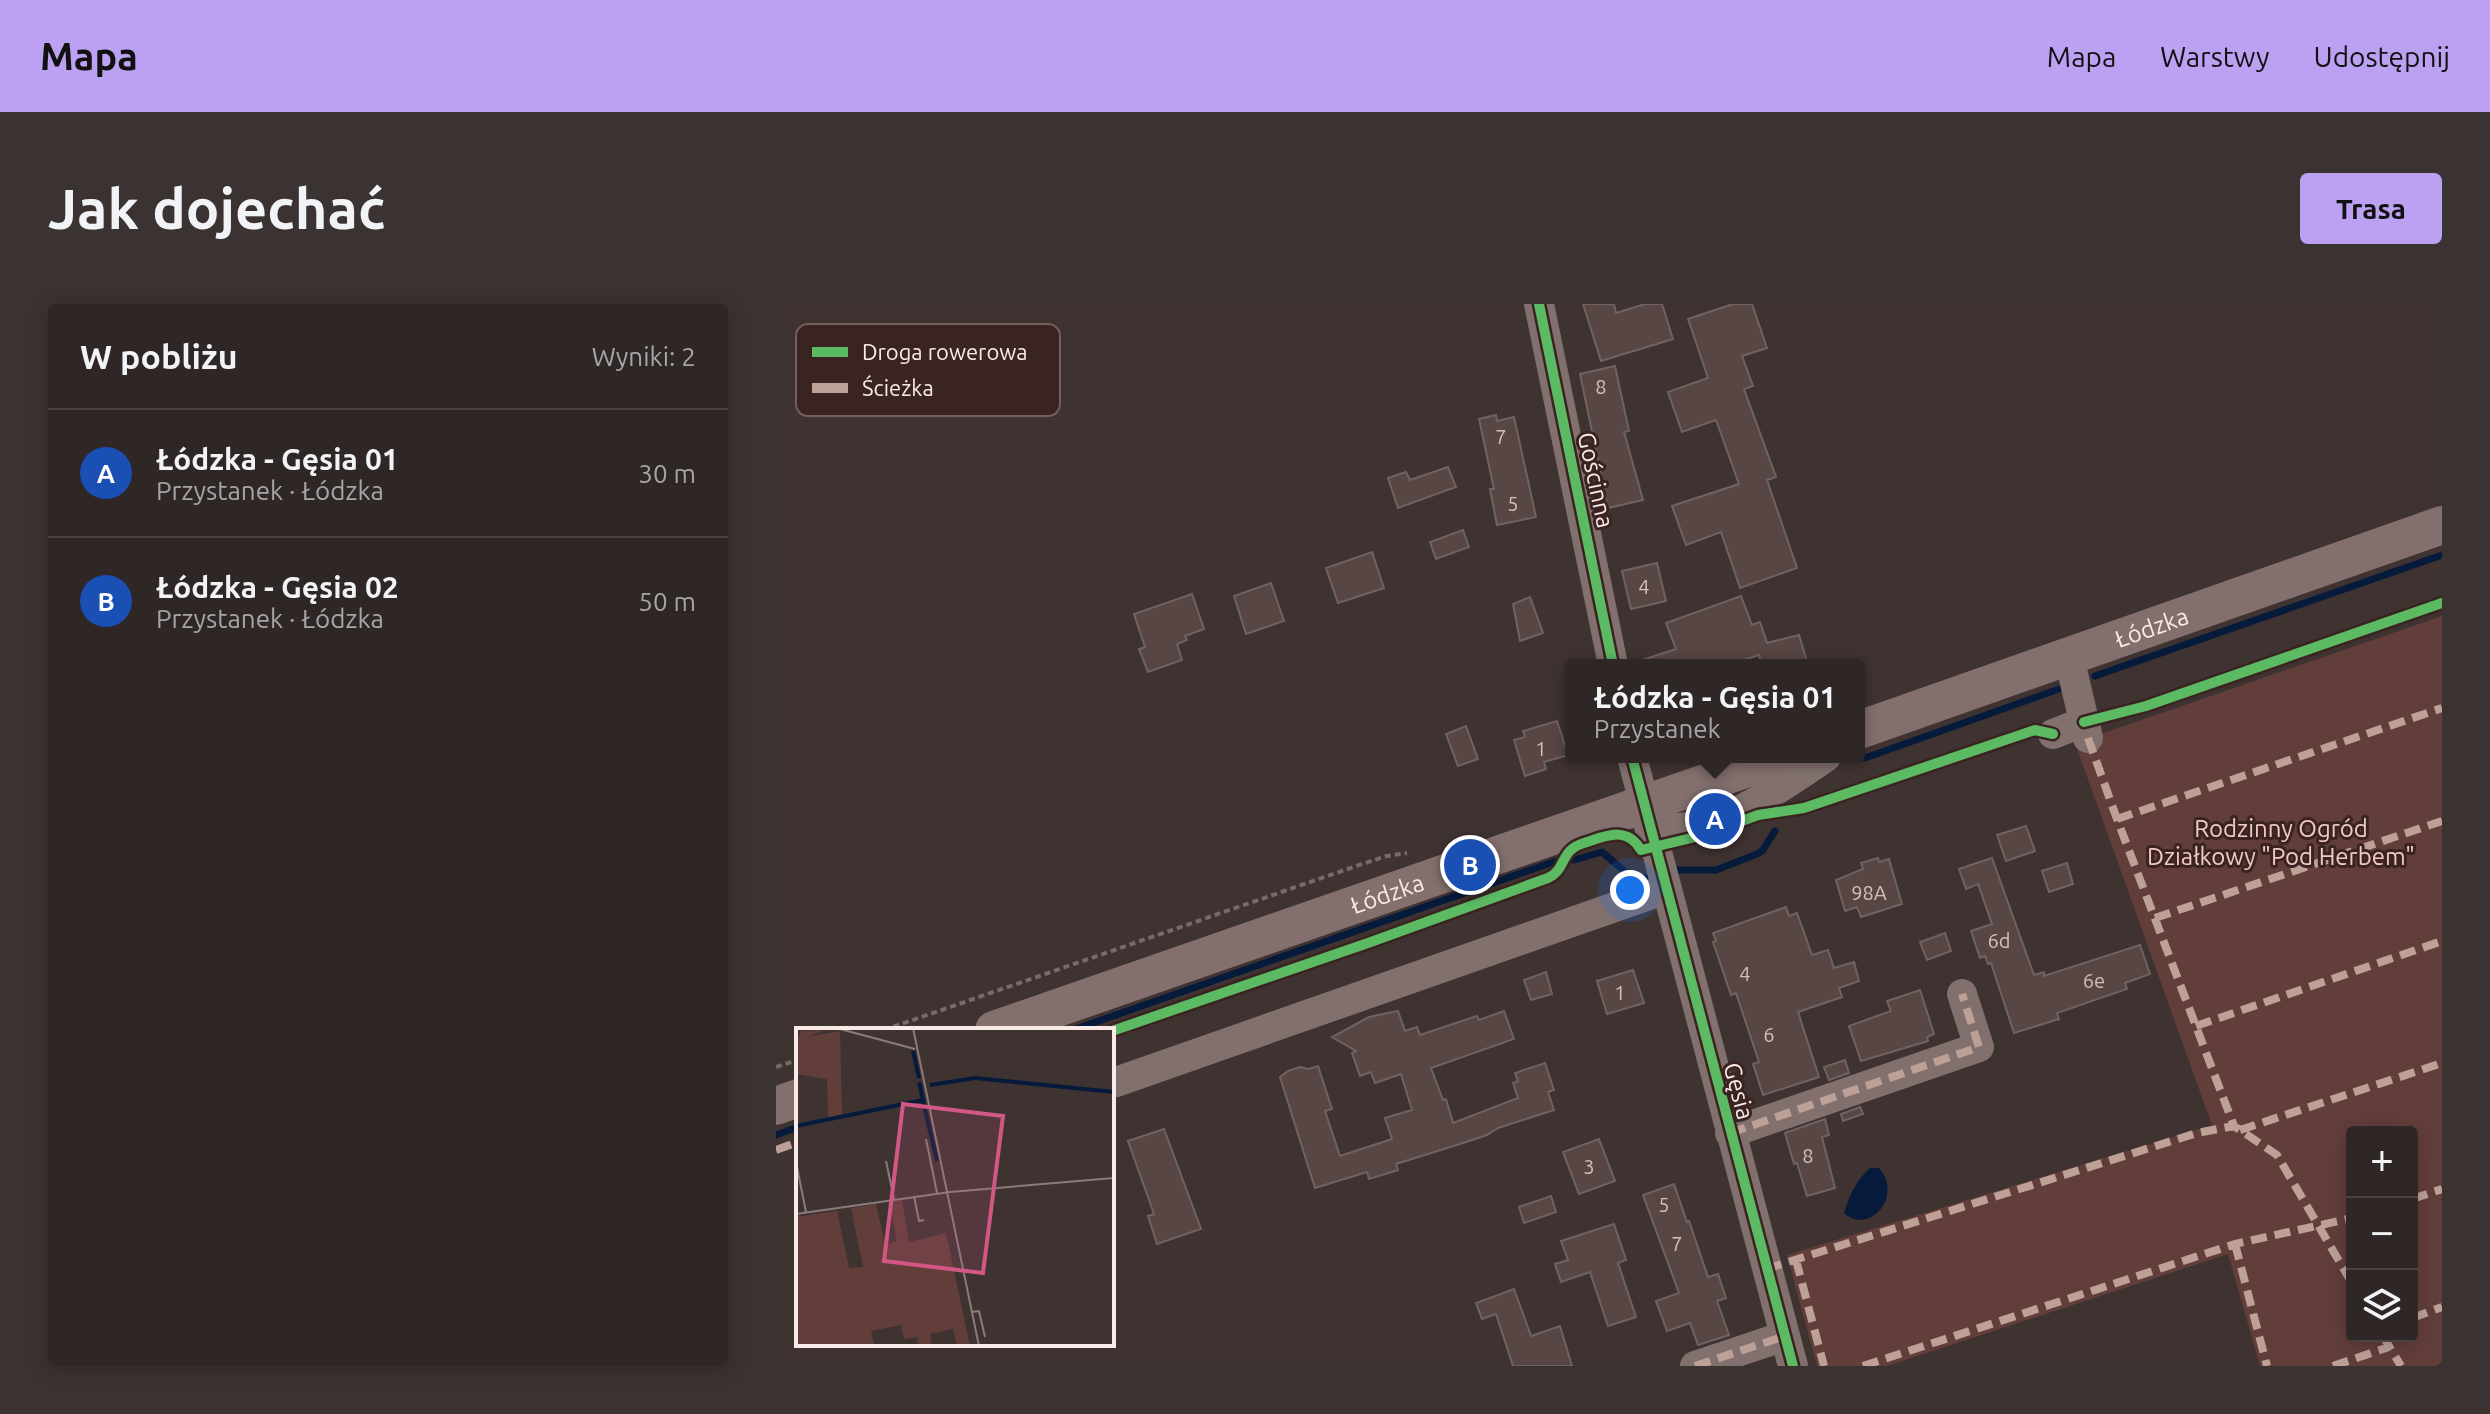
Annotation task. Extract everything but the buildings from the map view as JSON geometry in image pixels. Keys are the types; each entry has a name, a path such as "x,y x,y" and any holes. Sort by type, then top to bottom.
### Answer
{"main road":[{"name":"Łódzka","path":"1865,730 2442,525"},
{"name":"Łódzka","path":"1000,1028 1646,815 1766,763"},
{"path":"776,1106 796,1099"}],"street":[{"name":"Gościnna","path":"1539,304 1612,659"},
{"path":"2053,734 2086,730 2069,657"},
{"path":"1633,763 1646,815 1688,827 1743,808 1817,763"},
{"name":"Gęsia","path":"1646,815 1793,1366"},
{"path":"1116,1082 1666,889"},
{"path":"1730,1133 1979,1047 1962,994"},
{"path":"1695,1366 1785,1336"}],"path":[{"path":"776,1067 796,1061"}],"green space":[{"name":"Rodzinny Ogród Działkowy \"Pod Herbem\"","path":"2442,616 2442,1366 2260,1366 2228,1254 1887,1366 1817,1366 1787,1255 2212,1125 2075,743"}],"water":[{"path":"1870,1168 1879,1168 1886,1179 1886,1201 1873,1216 1864,1220 1854,1219 1844,1213 1860,1178"}],"waterway":[{"path":"2095,676 2442,555"},
{"path":"1865,758 2059,689"},
{"path":"1675,870 1716,870 1762,851 1775,831"},
{"path":"1574,860 1602,852 1629,875 1645,878"},
{"path":"1079,1028 1556,861"},
{"path":"776,1135 796,1128"}],"marked path":[{"path":"2117,819 2442,708"},
{"path":"2088,738 2234,1126"},
{"path":"2155,918 2442,821"},
{"path":"2196,1026 2442,941"},
{"path":"1730,1133 1979,1047 1962,994"},
{"path":"2240,1130 2442,1063"},
{"path":"1766,1269 2197,1133 2234,1126 2277,1155 2346,1273"},
{"path":"776,1150 796,1143"},
{"path":"2415,1198 2442,1189"},
{"path":"1863,1366 2235,1244 2346,1219"},
{"path":"2235,1244 2267,1366"},
{"path":"1796,1260 1824,1366"},
{"path":"2418,1316 2442,1307"},
{"path":"1695,1366 1785,1336"},
{"path":"2387,1342 2401,1366"},
{"path":"2333,1366 2389,1347"}],"cycle path":[{"path":"1539,304 1612,659"},
{"path":"2084,722 2146,706 2442,603"},
{"path":"1114,1030 1548,878 1574,848 1597,838 1624,836 1641,850 1704,835 1758,815 1804,808 2035,730 2053,734"},
{"path":"1634,763 1793,1366"}],"place":[{"name":"Łódzka - Gęsia 01","path":"1715,819"},
{"name":"Łódzka - Gęsia 02","path":"1470,865"}]}
